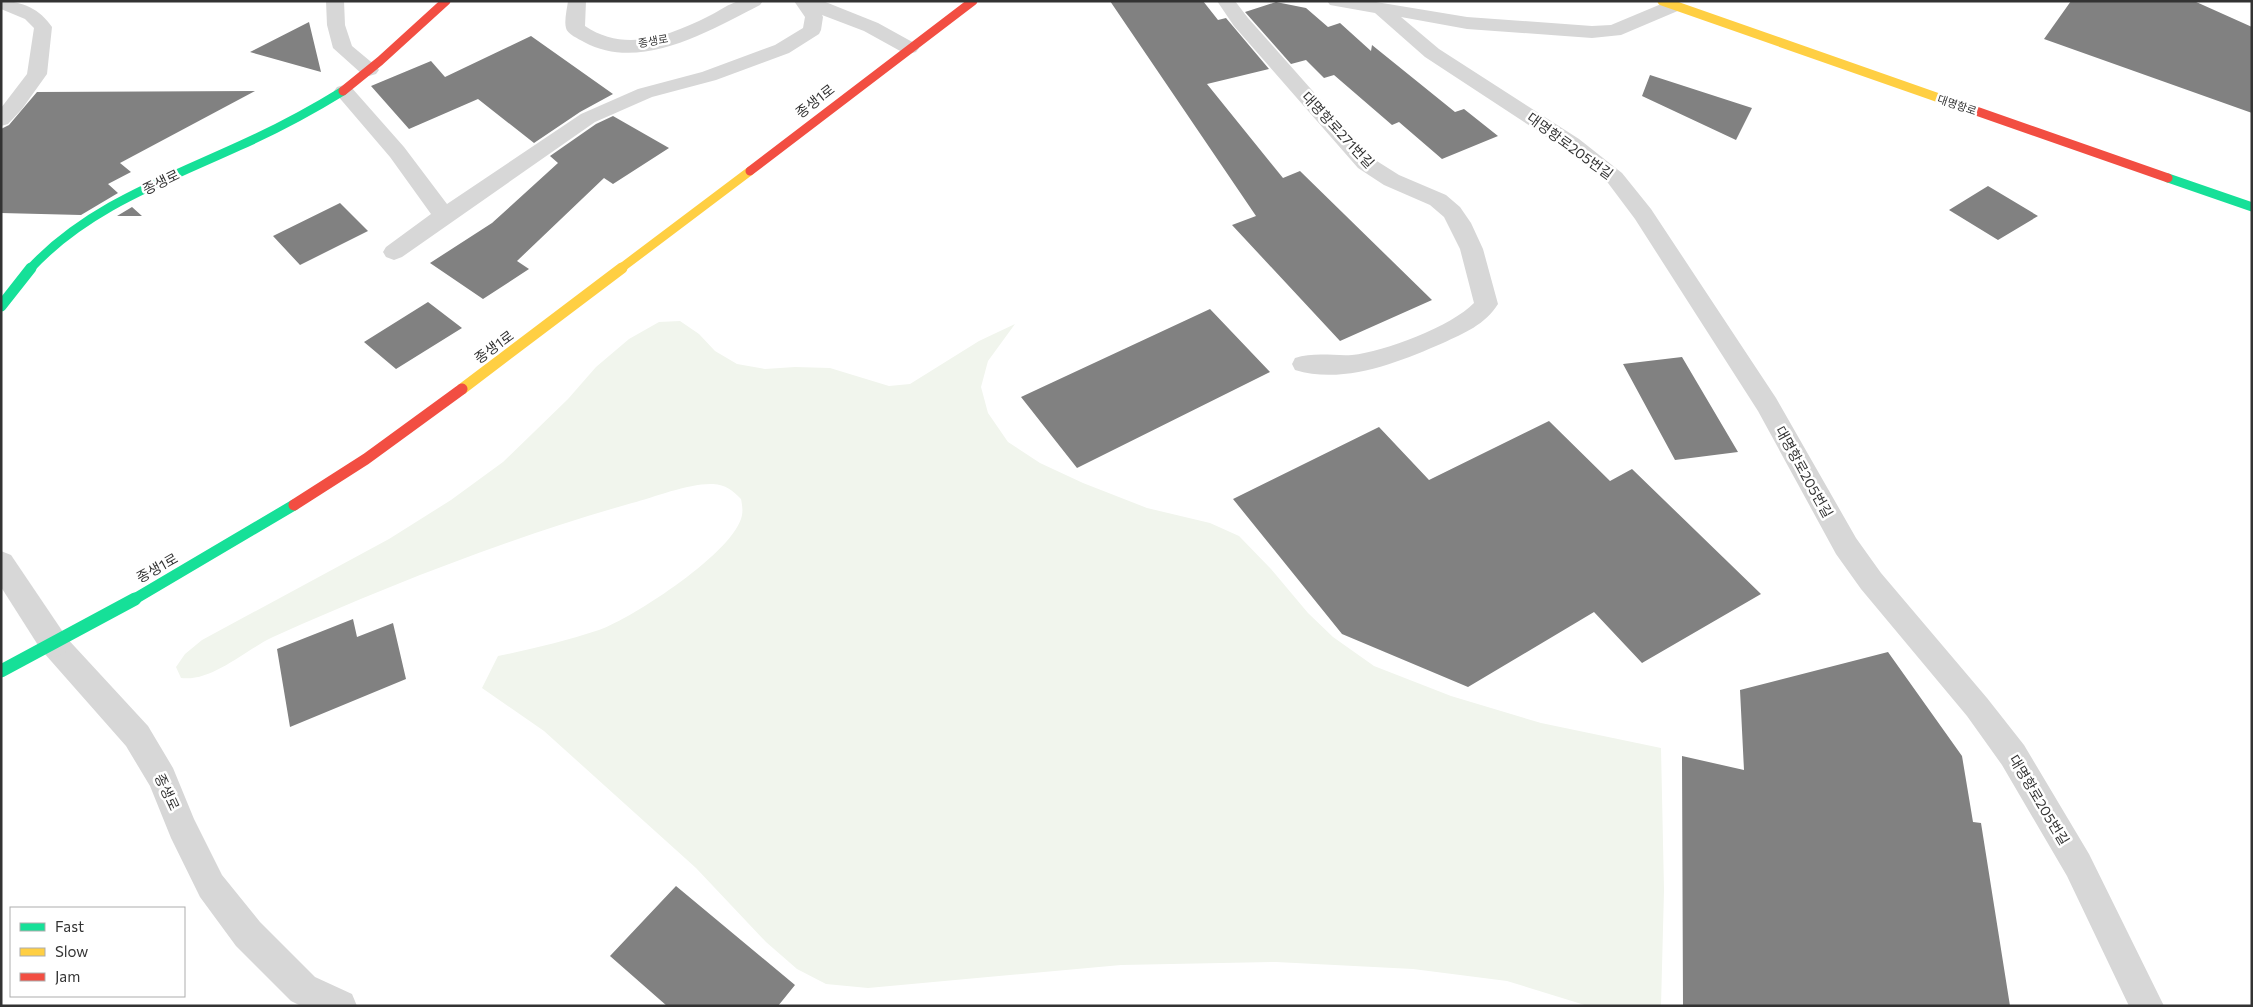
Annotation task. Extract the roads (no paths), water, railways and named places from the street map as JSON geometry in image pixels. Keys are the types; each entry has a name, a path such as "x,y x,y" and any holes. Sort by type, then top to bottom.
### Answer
{"street":[{"name":"종생로","path":"1,306 9,293 56,242 109,208 309,113 344,91 446,1"},
{"name":"종생1로","path":"1,671 54,644 230,544 367,458 594,292 909,48 973,1"},
{"name":"대명항로","path":"1667,4 2252,207"},
{"name":"종생로","path":"1,563 54,644"}],"lane":[{"path":"335,1 336,24 343,48 369,70"},
{"name":"종생로","path":"577,1 574,13 575,28 595,40 623,46 651,44 682,35 754,1"},
{"path":"394,252 588,118 645,93 709,76 799,40 812,30 814,17 803,1"},
{"path":"808,1 833,13 871,27 909,48"},
{"name":"대명항로271번길","path":"1226,1 1240,22 1365,163 1383,176 1437,200 1457,217 1469,244 1486,304 1476,318 1394,355 1360,363 1335,366 1304,364"},
{"path":"1336,1 1467,23 1592,32 1614,31 1667,4"},
{"path":"1,2 32,15 43,28 37,74 15,105 1,120"},
{"name":"대명항로205번길","path":"1382,10 1432,53 1572,144 1616,178 1643,214 1767,405 1846,546 1871,581 1977,707 2013,755 2078,865 2147,1006"},
{"path":"344,91 397,152 444,216"},
{"name":"종생로","path":"54,644 137,736 162,778 182,827 211,886 248,934 303,989 340,1006"}]}
